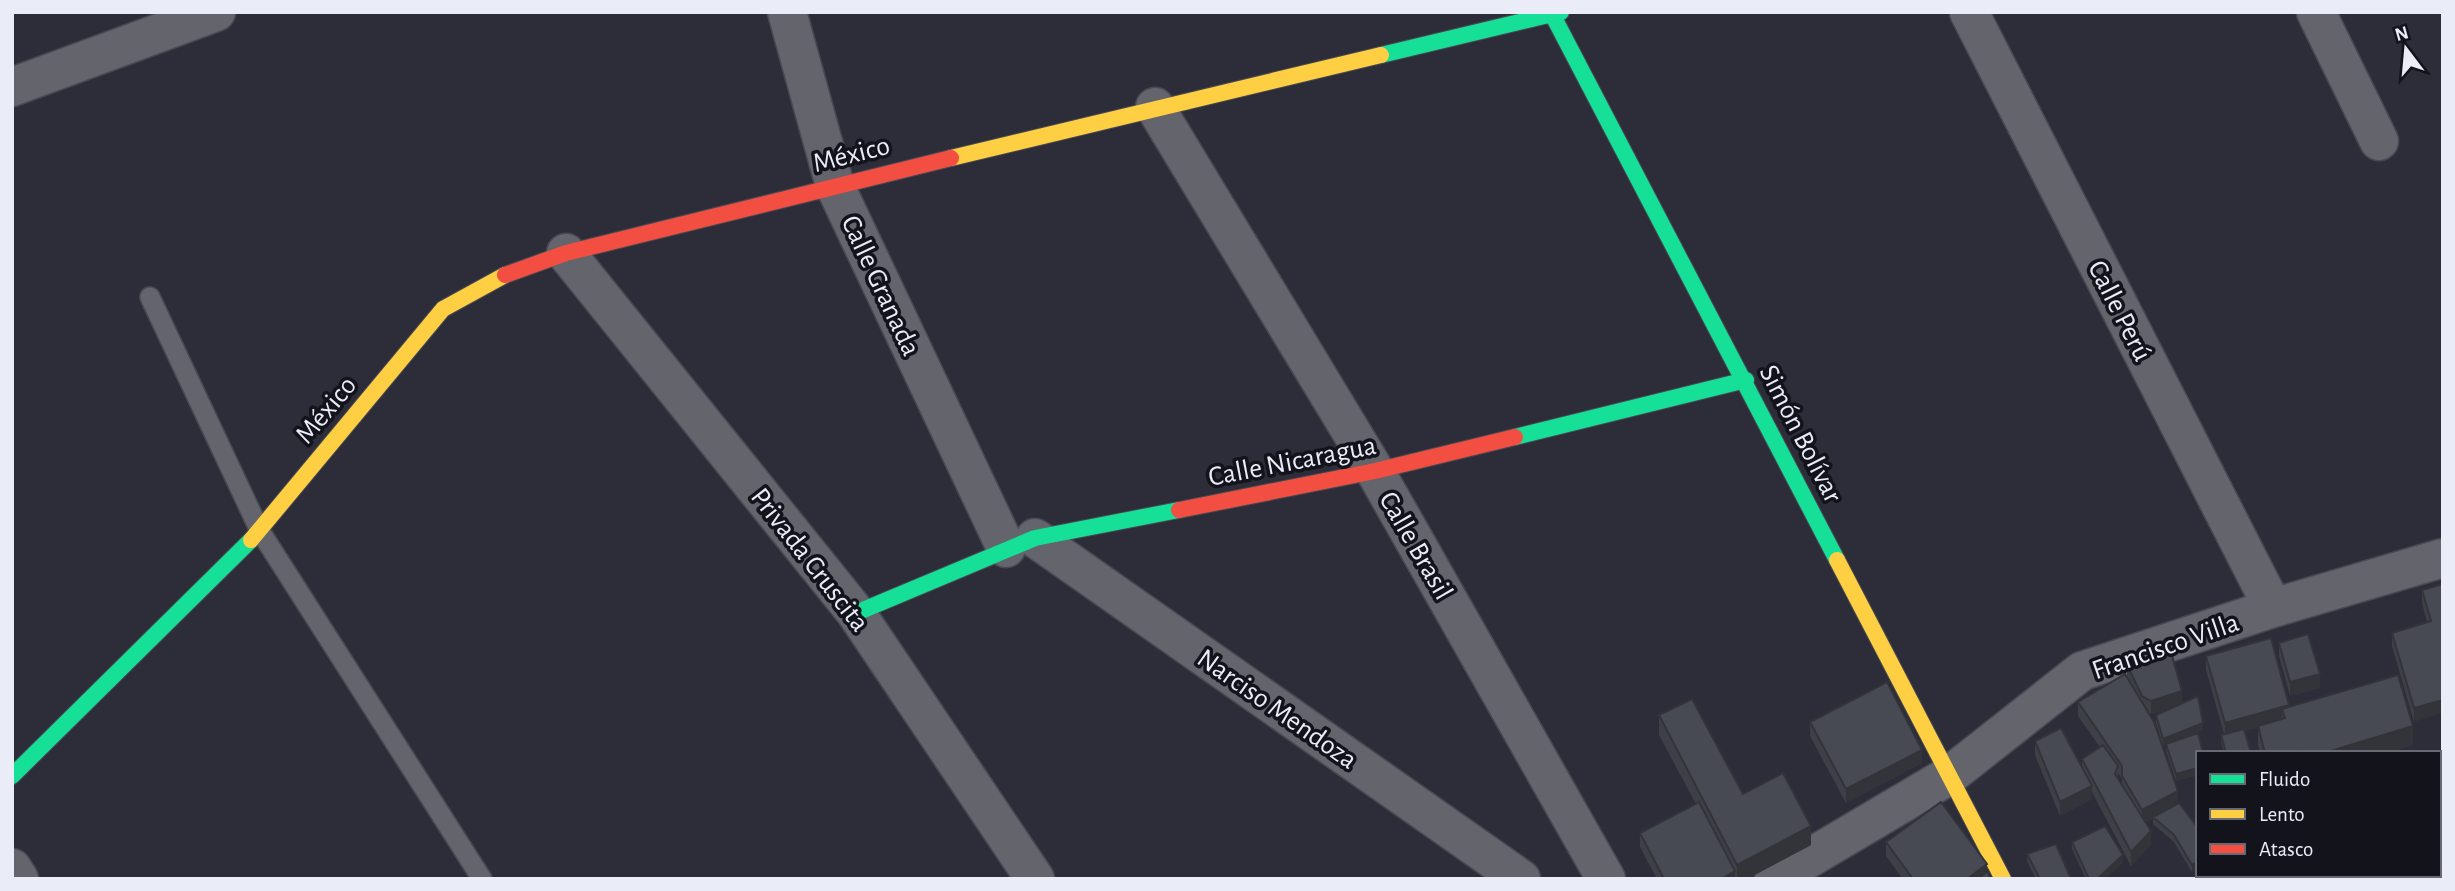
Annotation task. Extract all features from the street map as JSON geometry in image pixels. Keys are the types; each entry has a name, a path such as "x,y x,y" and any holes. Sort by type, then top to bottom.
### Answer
{"street":[{"path":"12,87 216,12"},
{"name":"Calle Granada","path":"786,12 835,186 1021,543"},
{"name":"Calle Perú","path":"1969,12 2273,608"},
{"path":"2316,12 2379,141"},
{"name":"México","path":"12,776 260,531 443,309 503,276 566,253 1155,107 1555,13"},
{"name":"Simón Bolívar","path":"1555,13 2003,879"},
{"name":"Calle Brasil","path":"1155,107 1375,471 1606,879"},
{"name":"Privada Cruscita","path":"566,253 856,613 1035,879"},
{"name":"Calle Nicaragua","path":"856,613 1021,543 1375,471 1746,380"},
{"name":"Narciso Mendoza","path":"1021,543 1521,879"},
{"name":"Francisco Villa","path":"1774,879 1950,775 2082,671 2273,608 2443,558"},
{"path":"12,868 19,879"}],"lane":[{"path":"150,297 260,531 482,879"}],"building":[{"path":"2443,584 2443,700 2414,708 2392,633 2431,621 2422,590"},
{"path":"2308,634 2320,674 2290,682 2279,643"},
{"path":"2271,638 2289,705 2225,723 2206,656"},
{"path":"2171,652 2182,691 2151,701 2142,696 2127,665"},
{"path":"2125,674 2154,722 2178,791 2142,810 2122,776 2122,766 2078,702"},
{"path":"2398,675 2413,726 2331,751 2264,751 2258,726 2285,718 2282,709"},
{"path":"1887,682 1922,750 1846,789 1810,722"},
{"path":"2198,696 2203,723 2163,739 2156,715"},
{"path":"1692,699 1743,794 1783,773 1811,826 1737,865 1659,715"},
{"path":"2061,728 2092,786 2060,802 2035,741"},
{"path":"2244,729 2250,751 2225,751 2221,735"},
{"path":"2198,733 2202,751 2196,751 2196,769 2176,774 2166,744"},
{"path":"2103,745 2118,766 2115,774 2151,831 2131,852 2082,759"},
{"path":"1699,802 1735,871 1721,879 1664,879 1640,833"},
{"path":"1941,802 1987,864 1967,879 1913,879 1886,842"},
{"path":"2179,803 2196,825 2196,862 2192,865 2174,835 2153,817"},
{"path":"2105,826 2123,855 2097,879 2089,879 2072,842"},
{"path":"2056,844 2071,879 2040,879 2027,854"},
{"path":"1988,871 1990,879 1978,879"},
{"path":"2441,874 2443,879 2424,878 2441,877"}],"traffic: fast":[{"path":"1551,12 1837,560"},
{"path":"1381,55 1561,12"},
{"path":"1515,437 1746,380"},
{"path":"856,613 1035,538 1179,510"},
{"path":"12,776 251,540"}],"traffic: slow":[{"path":"951,158 1381,55"},
{"path":"251,540 443,309 505,275"},
{"path":"1837,560 2003,879"}],"traffic: jam":[{"path":"505,275 566,253 951,158"},
{"path":"1179,510 1375,471 1515,437"}]}
